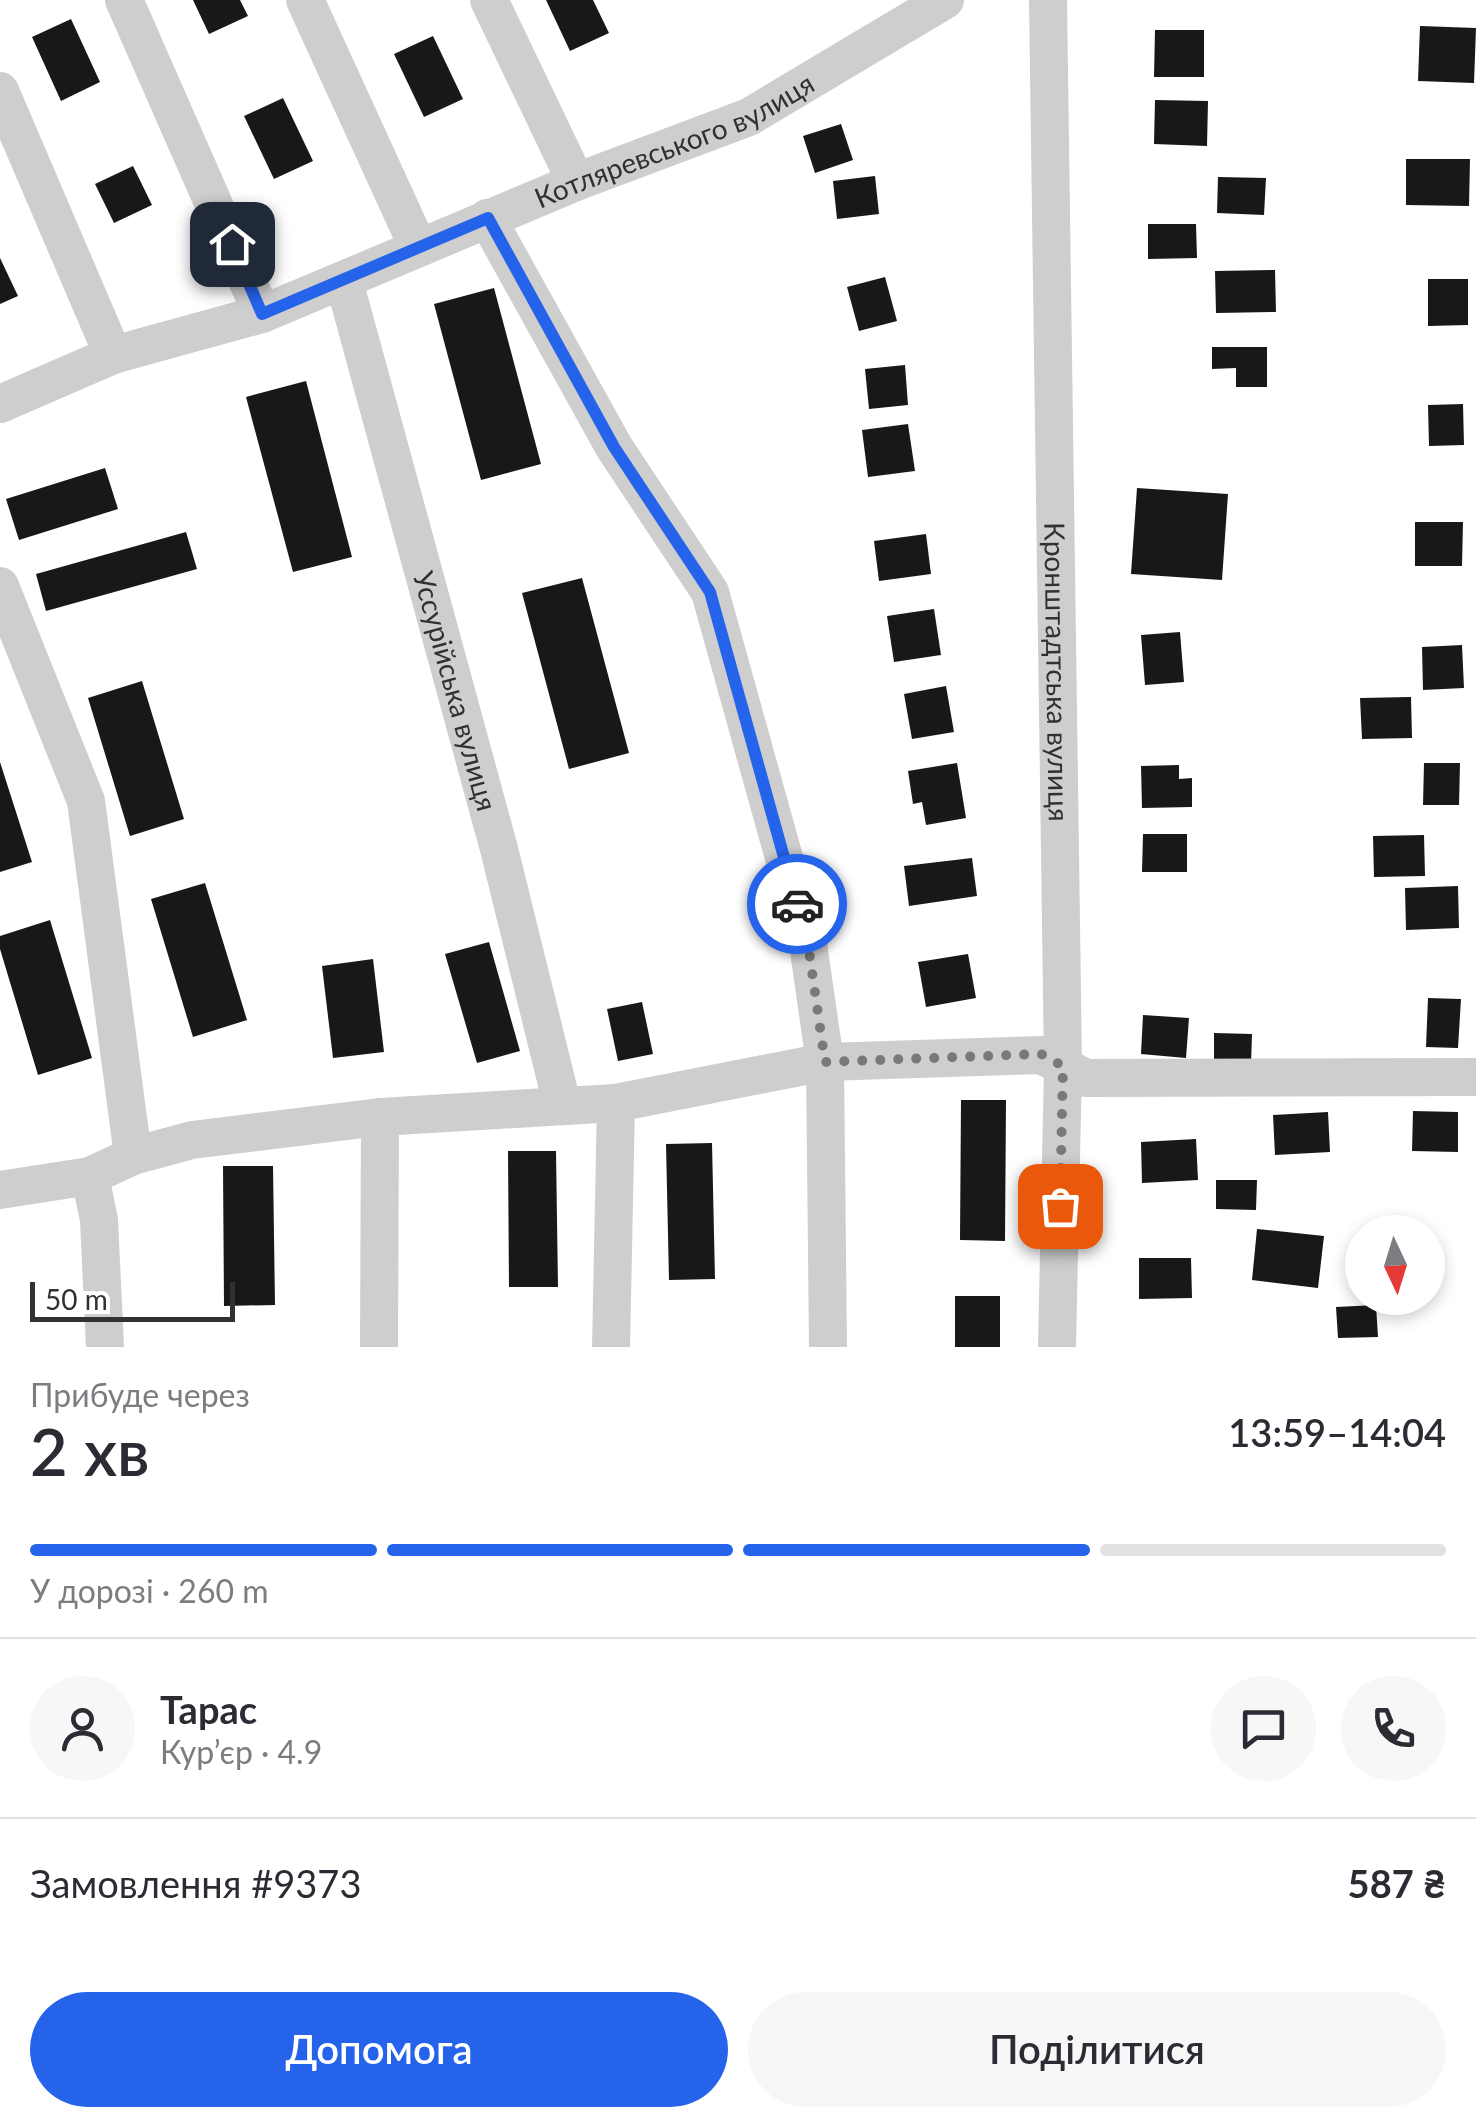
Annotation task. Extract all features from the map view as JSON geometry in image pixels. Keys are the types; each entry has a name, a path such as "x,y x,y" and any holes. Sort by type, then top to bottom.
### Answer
{"street":[{"path":"124,0 262,314"},
{"path":"305,0 418,247"},
{"path":"488,0 576,182"},
{"name":"Котляревського вулиця","path":"0,404 113,356 262,314 576,182 749,117 945,0"},
{"name":"Кронштадтська вулиця","path":"1048,0 1063,1066 1057,1347"},
{"path":"0,91 113,356"},
{"path":"488,218 614,447 710,592 808,944 825,1062 828,1347"},
{"name":"Уссурійська вулиця","path":"344,281 499,849 562,1104"},
{"path":"0,586 86,801 133,1156"},
{"path":"0,1190 90,1176 133,1156 192,1140 380,1117 616,1103 825,1062 1041,1054 1086,1078 1476,1076"},
{"path":"610,1347 616,1103"},
{"path":"379,1347 380,1117"},
{"path":"90,1176 99,1220 105,1347"}],"building":[{"path":"193,0 240,0 248,16 209,34"},
{"path":"546,0 593,0 609,33 570,51"},
{"path":"71,19 100,82 61,101 32,37"},
{"path":"1420,26 1476,28 1474,83 1418,81"},
{"path":"1155,30 1204,30 1204,77 1154,77"},
{"path":"433,36 463,99 424,117 394,54"},
{"path":"283,98 313,161 274,179 244,116"},
{"path":"1155,100 1208,101 1207,146 1154,144"},
{"path":"841,124 853,160 815,173 803,136"},
{"path":"1406,159 1470,159 1469,206 1406,205"},
{"path":"133,166 152,205 114,223 95,184"},
{"path":"875,176 879,214 837,219 833,181"},
{"path":"1218,177 1266,178 1264,215 1217,213"},
{"path":"1148,224 1196,224 1197,258 1148,259"},
{"path":"0,258 18,296 0,304"},
{"path":"1275,270 1276,312 1216,313 1215,271"},
{"path":"885,277 897,321 859,331 847,287"},
{"path":"1428,279 1468,279 1468,325 1428,326"},
{"path":"494,288 541,464 481,480 434,304"},
{"path":"1212,347 1267,347 1267,387 1236,387 1236,368 1212,369"},
{"path":"905,365 908,405 869,409 865,369"},
{"path":"306,381 352,557 293,572 246,397"},
{"path":"1463,404 1464,445 1429,446 1428,405"},
{"path":"908,424 915,471 868,477 862,430"},
{"path":"105,468 118,509 19,540 6,499"},
{"path":"1137,488 1228,494 1222,580 1131,574"},
{"path":"1415,522 1463,522 1462,566 1415,566"},
{"path":"186,532 197,569 46,611 36,574"},
{"path":"926,534 931,574 879,581 874,541"},
{"path":"582,578 629,753 569,769 522,593"},
{"path":"934,609 941,655 894,662 887,616"},
{"path":"1180,632 1184,682 1145,685 1141,635"},
{"path":"1462,645 1464,688 1423,690 1422,647"},
{"path":"142,681 184,819 130,836 88,698"},
{"path":"946,686 954,732 912,739 904,694"},
{"path":"1411,697 1412,738 1362,739 1360,698"},
{"path":"0,762 32,862 0,872"},
{"path":"957,763 966,818 926,825 922,802 913,804 908,771"},
{"path":"1424,763 1460,763 1459,805 1423,805"},
{"path":"1179,765 1179,779 1192,778 1192,807 1142,808 1141,766"},
{"path":"1143,834 1187,834 1187,872 1142,872"},
{"path":"1424,835 1425,876 1374,877 1373,836"},
{"path":"972,858 977,896 909,906 904,866"},
{"path":"205,883 247,1020 193,1037 151,899"},
{"path":"1458,886 1459,928 1406,930 1405,888"},
{"path":"50,920 92,1058 38,1075 0,949 0,936"},
{"path":"489,942 520,1051 477,1063 445,954"},
{"path":"968,954 976,998 926,1007 918,962"},
{"path":"373,959 384,1052 333,1058 322,966"},
{"path":"1428,998 1461,999 1458,1048 1426,1047"},
{"path":"642,1002 653,1054 618,1061 607,1009"},
{"path":"1143,1015 1189,1018 1186,1058 1141,1054"},
{"path":"1214,1033 1252,1034 1251,1064 1214,1063"},
{"path":"961,1100 1006,1100 1005,1241 960,1240"},
{"path":"1413,1111 1458,1112 1458,1152 1412,1151"},
{"path":"1328,1112 1330,1152 1275,1155 1273,1115"},
{"path":"1196,1139 1198,1180 1142,1183 1141,1142"},
{"path":"712,1143 715,1279 669,1280 666,1144"},
{"path":"508,1151 556,1151 558,1287 509,1287"},
{"path":"223,1166 273,1166 275,1305 224,1306"},
{"path":"1216,1180 1257,1180 1256,1210 1216,1209"},
{"path":"1257,1229 1324,1236 1318,1288 1252,1280"},
{"path":"1139,1258 1191,1258 1192,1298 1139,1299"},
{"path":"955,1296 1000,1296 1000,1347 955,1347"},
{"path":"1336,1307 1345,1307 1345,1315 1377,1315 1378,1337 1338,1338"}],"way so far":[{"path":"797,904 808,944 825,1062 1041,1054 1063,1066 1060,1206"}],"route":[{"path":"232,244 262,314 488,218 614,447 710,592 797,904"}]}
